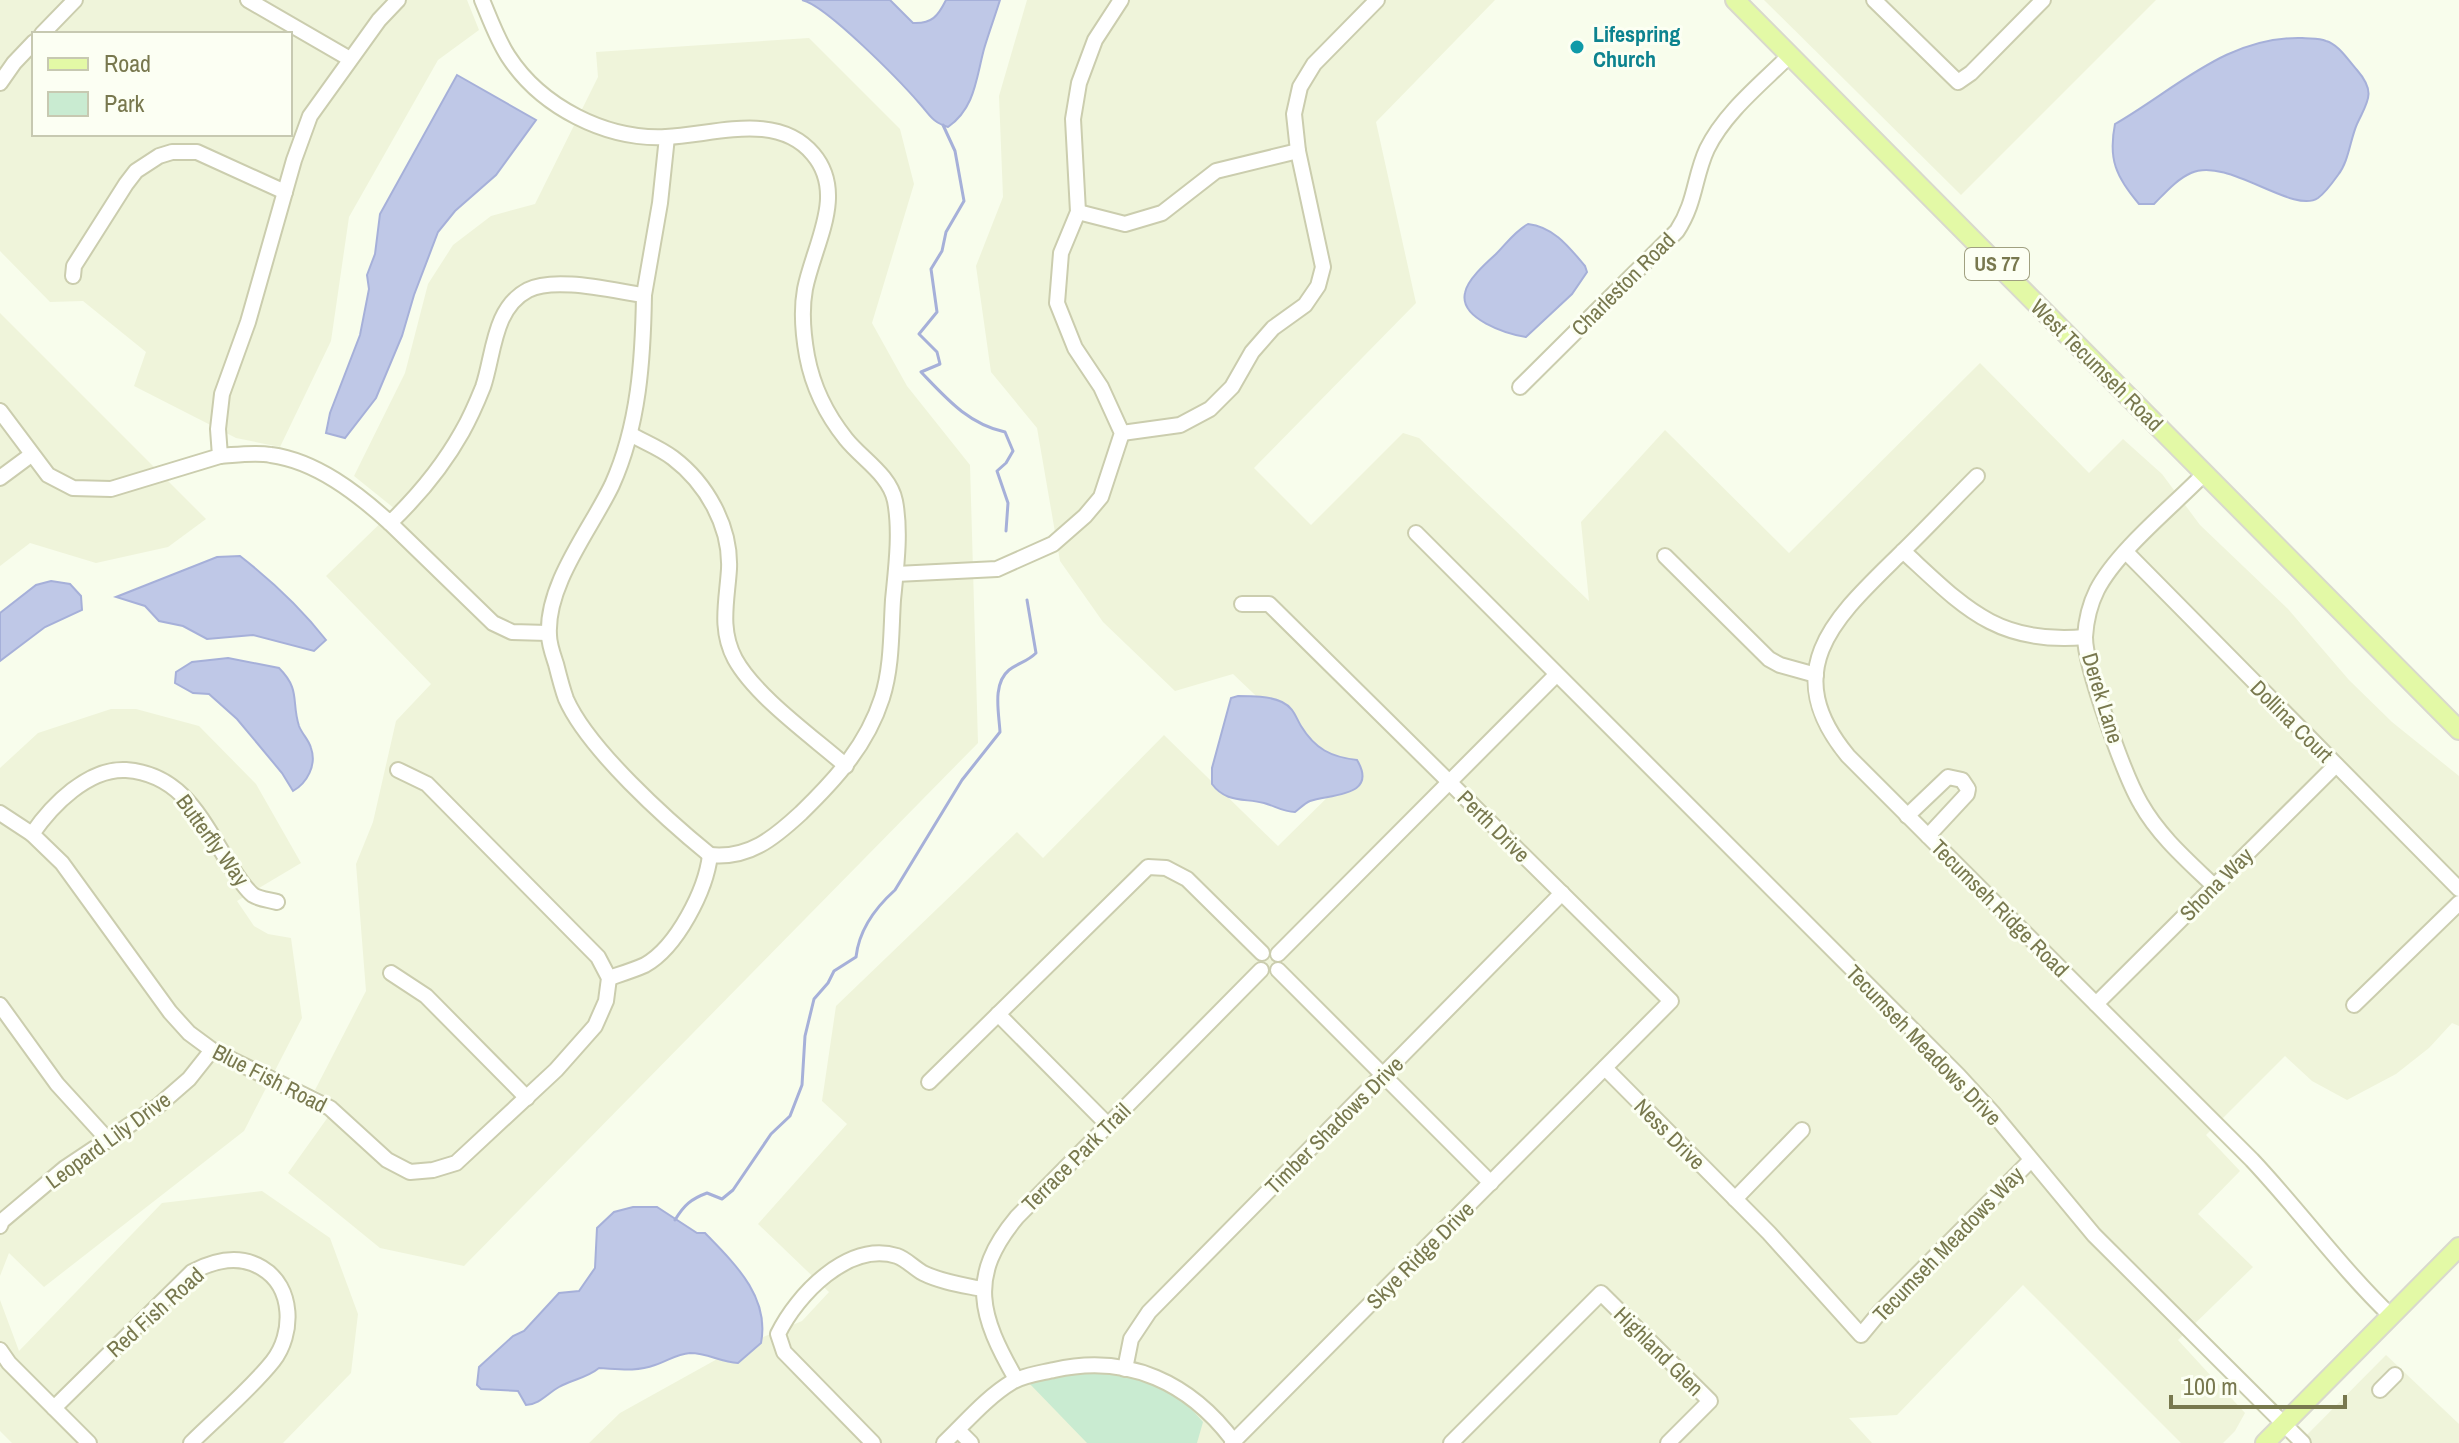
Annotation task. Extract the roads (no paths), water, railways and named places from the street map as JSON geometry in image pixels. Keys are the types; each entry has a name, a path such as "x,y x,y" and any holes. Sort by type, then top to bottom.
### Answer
{"main road":[{"name":"West Tecumseh Road","path":"1735,0 2459,730"},
{"path":"2265,1443 2459,1247"}],"street":[{"path":"44,32 75,0"},
{"path":"248,0 350,59"},
{"path":"220,456 218,429 222,394 248,322 294,160 310,116 379,20 398,0"},
{"path":"482,0 509,58 545,96 591,124 630,134 667,137 713,131 777,131 795,139 813,154 828,178 828,210 805,290 802,316 806,353 824,407 847,441 887,483 895,499 896,574 889,661 883,697 869,730 846,766 812,803 768,842 753,850 726,856 710,855 648,799 595,743 567,699 548,633 561,577 611,485 630,434 643,363 644,295 660,203 667,137"},
{"path":"896,574 997,569 1053,544 1101,497 1122,433 1101,387 1075,348 1057,303 1061,253 1078,212 1073,119 1079,83 1095,40 1121,0"},
{"path":"1122,433 1180,425 1210,409 1232,387 1252,352 1273,328 1305,305 1318,286 1323,267 1298,151 1294,114 1300,87 1314,64 1377,0"},
{"path":"1874,0 1958,82 1971,73 2043,0"},
{"path":"0,83 32,44"},
{"name":"Charleston Road","path":"1520,387 1677,231 1690,209 1705,153 1713,138 1790,55"},
{"path":"1078,212 1125,224 1162,213 1216,171 1298,151"},
{"path":"73,276 74,266 126,184 136,171 159,156 172,152 197,152 285,192"},
{"path":"390,523 437,471 463,431 483,387 496,332 509,307 528,290 556,284 644,295"},
{"path":"0,411 48,475 61,484 89,489 111,489 220,456 270,454 303,463 368,503 493,623 512,632 548,633"},
{"path":"630,434 672,457 702,486 719,517 728,545 729,570 724,603 726,635 736,660 765,695 846,766"},
{"path":"0,478 31,455"},
{"name":"Derek Lane","path":"2204,474 2112,566 2096,592 2085,637 2094,677 2141,804 2155,826 2214,886"},
{"name":"Tecumseh Ridge Road","path":"1977,476 1854,599 1830,628 1816,675 1817,695 1833,737 1907,816 2292,1202 2349,1272 2391,1316"},
{"name":"Tecumseh Meadows Drive","path":"1416,533 1958,1075 2121,1263 2303,1443"},
{"path":"1903,551 1945,592 1984,619 2039,636 2066,639 2085,637"},
{"name":"Dollina Court","path":"2126,552 2459,889"},
{"path":"1665,556 1769,659 1816,675"},
{"name":"Perth Drive","path":"1242,604 1269,604 1671,1001 1605,1068"},
{"path":"1278,954 1556,675"},
{"name":"Shona Way","path":"2096,1004 2336,765"},
{"name":"Butterfly Way","path":"32,834 46,814 84,782 113,770 144,771 169,782 195,809 233,870 254,895 277,902"},
{"path":"398,770 427,784 598,957 609,978 645,964 662,952 698,897 710,855"},
{"path":"1907,816 1948,777 1962,780 1968,789 1962,802 1928,836"},
{"name":"Blue Fish Road","path":"0,813 32,834 62,863 170,1012 189,1033 212,1050 330,1108 387,1160 410,1172 433,1170 456,1163 527,1098 595,1026 606,1001 609,978"},
{"path":"929,1082 1148,867 1166,868 1187,879 1262,953"},
{"name":"Timber Shadows Drive","path":"1125,1369 1131,1339 1149,1312 1562,893"},
{"path":"2354,1005 2459,903"},
{"path":"1270,950 1278,954 1281,962 1278,970 1269,973 1261,970 1258,961 1262,953 1270,950"},
{"name":"Terrace Park Trail","path":"982,1289 989,1260 1001,1236 1017,1217 1261,970"},
{"path":"1278,970 1491,1183"},
{"path":"391,973 426,996 527,1098"},
{"path":"0,1005 57,1084 109,1141"},
{"path":"998,1014 1108,1125"},
{"name":"Leopard Lily Drive","path":"1,1222 65,1168 158,1106 189,1079 212,1050"},
{"name":"Skye Ridge Drive","path":"1233,1442 1605,1068"},
{"name":"Ness Drive","path":"1605,1068 1735,1199"},
{"path":"1735,1199 1802,1130"},
{"name":"Tecumseh Meadows Way","path":"1735,1199 1861,1335 2031,1160"},
{"path":"873,1443 784,1352 778,1334 787,1315 844,1261 871,1254 898,1256 924,1274 982,1289 995,1342 1016,1379"},
{"name":"Red Fish Road","path":"54,1408 192,1272 211,1262 236,1259 261,1268 280,1287 289,1313 286,1335 275,1359 191,1443"},
{"name":"Highland Glen","path":"1451,1443 1601,1293 1710,1401 1668,1443"},
{"path":"0,1350 9,1363 89,1443"},
{"path":"944,1443 996,1393 1016,1379 1068,1367 1102,1366 1153,1376 1184,1392 1215,1416 1233,1442"},
{"path":"2380,1390 2395,1375"},
{"path":"958,1430 971,1443"}],"water":[{"path":"802,0 890,0 913,23 934,18 946,0 1000,0 969,102 948,127 932,118 845,29"},
{"path":"2275,40 2323,40 2335,45 2363,78 2368,91 2367,103 2345,163 2323,193 2307,201 2293,199 2223,172 2206,170 2181,179 2154,204 2139,204 2119,176 2113,158 2115,124 2226,55"},
{"path":"457,75 536,120 496,175 455,211 438,232 402,336 376,398 345,438 326,433 330,413 360,335 369,289 367,275 375,254 380,214"},
{"path":"1528,224 1546,229 1560,239 1587,272 1572,294 1526,337 1497,329 1477,318 1465,302 1465,293 1478,272"},
{"path":"240,556 286,595 326,640 314,651 253,635 207,639 183,626 159,621 145,606 116,597 217,557"},
{"path":"51,581 70,584 81,596 82,610 45,627 0,661 0,613 36,585"},
{"path":"228,658 279,668 290,683 299,726 313,754 312,767 303,783 293,791 237,719 209,694 193,693 175,683 176,672 192,662"},
{"path":"1266,697 1286,704 1318,746 1339,757 1357,760 1362,781 1349,792 1310,801 1295,812 1236,799 1217,790 1212,784 1212,768 1231,698"},
{"path":"633,1207 657,1207 697,1233 705,1233 748,1282 760,1311 761,1343 738,1363 690,1353 641,1369 599,1368 526,1405 518,1391 481,1389 477,1385 479,1367 513,1336 524,1331 559,1293 579,1291 595,1268 597,1228 614,1212"}],"waterway":[{"path":"943,125 955,151 964,201 946,232 942,251 931,269 937,312 919,334 937,352 940,364 921,372 969,416 1005,432 1013,451 997,471 1008,503 1006,531"},
{"path":"675,1220 685,1206 697,1198 707,1193 722,1199 733,1190 771,1134 790,1116 802,1085 805,1036 814,999 834,971 856,957 869,920 895,890 962,780 1000,732 1000,683 1009,670 1036,653 1027,600"}],"place":[{"name":"Lifespring Church","path":"1577,47"}]}
